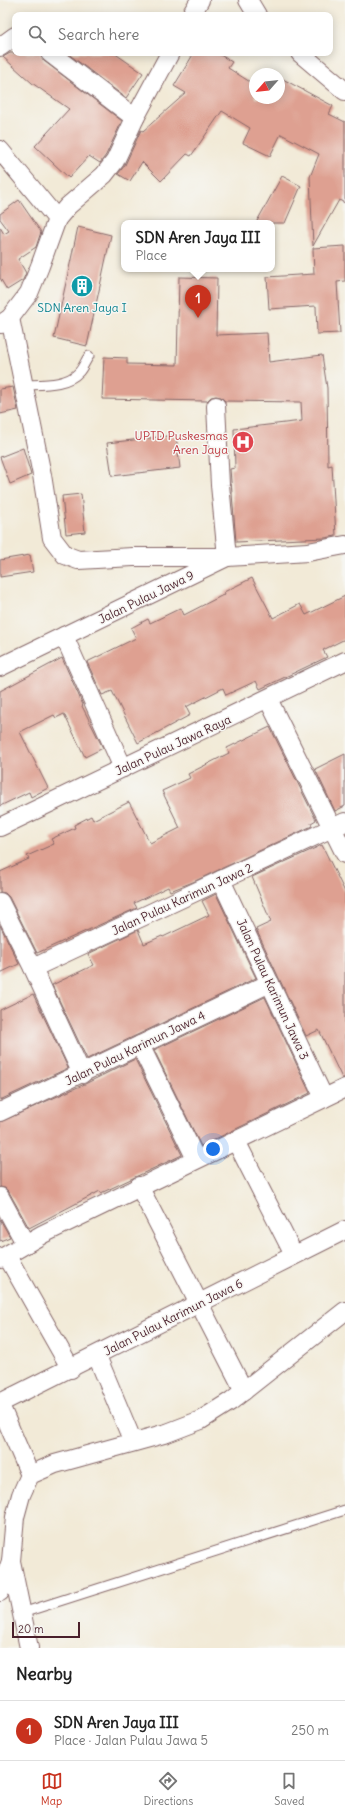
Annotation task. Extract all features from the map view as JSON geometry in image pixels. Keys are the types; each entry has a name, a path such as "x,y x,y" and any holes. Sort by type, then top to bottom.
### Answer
{"street":[{"path":"193,12 200,0"},
{"path":"248,0 255,12"},
{"path":"0,47 12,38"},
{"path":"54,56 135,118"},
{"path":"168,56 135,118 116,161 104,175 68,206 57,219 29,293 5,322 24,385 42,475 52,538 65,555 78,560 227,557 308,552 345,545"},
{"path":"304,56 345,91"},
{"path":"0,150 57,219"},
{"path":"216,406 220,485 227,557"},
{"name":"Jalan Pulau Jawa 9","path":"0,667 227,557"},
{"path":"64,636 123,768"},
{"name":"Jalan Pulau Jawa Raya","path":"0,827 345,661"},
{"path":"268,699 338,826 345,854"},
{"name":"Jalan Pulau Karimun Jawa 2","path":"33,968 338,826"},
{"name":"Jalan Pulau Karimun Jawa 3","path":"221,880 324,1098"},
{"path":"0,902 33,968 82,1074"},
{"name":"Jalan Pulau Karimun Jawa 4","path":"0,1112 270,983"},
{"path":"140,1045 196,1159"},
{"path":"71,1369 3,1257 25,1243 140,1186 345,1088"},
{"path":"236,1141 294,1255"},
{"path":"140,1186 244,1391"},
{"path":"0,1197 25,1243"},
{"name":"Jalan Pulau Karimun Jawa 6","path":"0,1404 345,1230"},
{"path":"29,1648 22,1613 4,1576 7,1517 30,1475 55,1464 167,1433 201,1420 231,1401 345,1311"},
{"path":"97,1356 133,1442"},
{"path":"0,1404 30,1475"}],"lane":[{"path":"24,385 51,384 63,381 78,374 89,356"},
{"path":"22,1613 345,1510"}],"building":[{"path":"10,53 12,53 12,56 42,56 44,61 122,121 106,155 100,163 89,156 69,178 35,146 69,109 32,83 3,57"},
{"path":"71,56 118,56 143,73 126,98"},
{"path":"192,56 222,56 232,62 228,68 249,81 249,104 285,104 285,80 333,106 329,114 345,122 345,203 339,200 313,246 310,177 319,154 281,134 270,156 243,143 250,128 222,111 191,156 187,154 161,181 142,162 130,181 118,174 125,165 141,130 143,131 186,93 174,86"},
{"path":"282,176 301,186 285,223 275,223 275,220 258,220"},
{"path":"19,200 41,232 36,247 18,259 26,273 23,280 7,290 0,278 0,227 4,234 9,231 0,219 0,214"},
{"name":"SDN Aren Jaya I","path":"78,227 111,235 87,346 54,338"},
{"path":"345,246 345,281 337,282 340,333 317,334 316,306 269,309 267,277 314,274 313,248"},
{"path":"179,277 217,278 216,335 267,333 269,362 322,355 327,388 328,466 332,465 336,536 325,538 236,542 230,469 235,468 234,429 302,421 301,402 225,401 221,397 216,396 211,397 207,401 102,399 104,357 127,358 127,364 177,365"},
{"path":"13,387 18,410 0,414 0,389"},
{"path":"176,435 180,468 112,476 107,443"},
{"path":"23,448 31,475 10,484 0,457"},
{"path":"81,494 85,532 66,534 62,496"},
{"path":"30,555 33,572 0,577 0,560"},
{"path":"252,578 273,618 300,604 306,615 345,596 345,639 323,650 327,657 260,689 256,681 226,695 223,688 186,707 190,715 138,743 112,691 102,695 87,662 136,638 131,628 148,619 150,623 181,608 184,615"},
{"path":"62,658 83,705 82,706 103,748 85,757 64,714 56,718 54,715 20,732 48,788 31,797 29,792 0,806 0,691"},
{"path":"270,727 316,820 311,823 312,826 193,882 170,891 168,887 134,903 137,908 37,953 9,897 5,893 0,892 0,872 29,859 27,856 54,844 51,839 75,828 74,825 91,816 93,820 129,802 150,843 180,828 162,791 190,778 188,774 229,753 227,748"},
{"path":"345,754 345,806 335,811 315,769"},
{"path":"322,845 345,892 345,1078 342,1078 319,1030 306,1036 256,929 271,922 252,877"},
{"path":"216,894 256,978 87,1059 52,985 94,965 88,954 138,930 144,944 162,936 163,937 209,915 202,901"},
{"path":"0,925 19,964 0,973"},
{"path":"33,994 68,1068 0,1100 0,1010"},
{"path":"265,997 310,1093 201,1146 154,1050"},
{"path":"135,1059 182,1155 101,1193 100,1191 29,1228 9,1192 5,1188 0,1187 0,1122 87,1083"},
{"path":"0,1219 10,1237 0,1241"}],"place":[{"name":"SDN Aren Jaya I","path":"82,286"},
{"name":"SDN Aren Jaya III","path":"198,318"},
{"name":"UPTD Puskesmas Aren Jaya","path":"243,442"}]}
